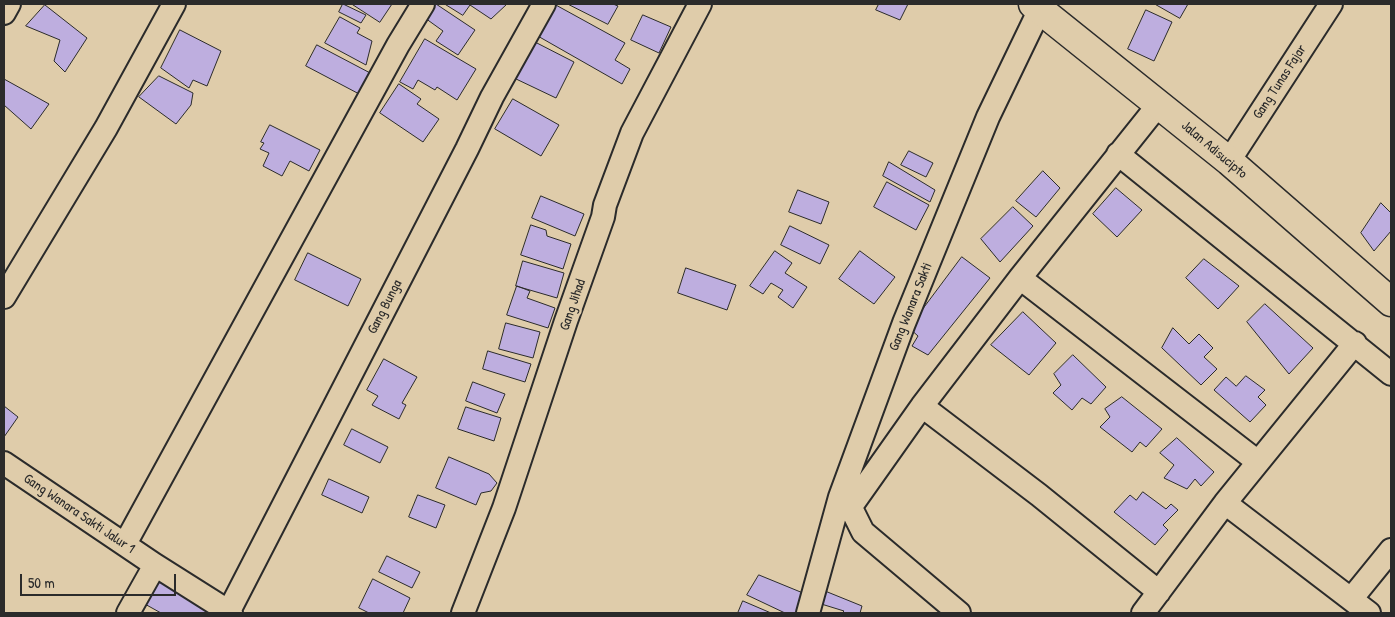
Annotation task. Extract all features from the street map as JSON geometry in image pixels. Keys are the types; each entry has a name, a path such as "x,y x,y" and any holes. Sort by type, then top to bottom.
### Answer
{"main road":[{"name":"Jalan Adisucipto","path":"1036,7 1229,161 1391,302"}],"street":[{"path":"4,13 9,4"},
{"path":"4,297 106,128 174,4"},
{"path":"125,544 394,53 423,4"},
{"name":"Gang Bunga","path":"230,612 492,97 544,4"},
{"name":"Gang Jihad","path":"463,613 504,508 566,321 603,217 605,205 632,133 700,4"},
{"name":"Gang Tunas Fajar","path":"1229,161 1331,4"},
{"name":"Gang Wanara Sakti","path":"808,613 840,497 904,323 988,117 1036,7"},
{"path":"959,613 863,532 852,510 852,505 922,406 1020,278 1159,104"},
{"path":"1118,154 1391,374"},
{"path":"1020,278 1258,462"},
{"path":"1142,613 1225,503 1355,344"},
{"path":"922,406 1039,495 1159,592"},
{"name":"Gang Wanara Sakti Jalur 1","path":"4,463 155,565 230,612"},
{"path":"1225,503 1352,598 1369,613"},
{"path":"1352,598 1391,550"},
{"path":"128,613 155,565"}],"building":[{"path":"343,4 366,15 361,23 339,12"},
{"path":"352,4 392,4 380,22"},
{"path":"436,4 475,30 458,55 436,41 443,31 425,18"},
{"path":"445,4 507,4 491,19 470,5 463,15"},
{"path":"554,4 625,43 615,60 630,69 622,84 536,35"},
{"path":"568,4 613,4 618,6 608,24"},
{"path":"879,4 908,4 900,20 876,10"},
{"path":"1155,4 1188,4 1180,18"},
{"path":"45,5 87,38 65,72 54,61 60,40 26,26"},
{"path":"1146,10 1172,22 1154,61 1128,49"},
{"path":"643,15 671,27 659,53 631,40"},
{"path":"340,17 360,28 357,33 372,41 366,65 325,43"},
{"path":"180,30 221,51 207,86 193,80 189,88 161,68"},
{"path":"425,39 476,69 457,100 437,87 435,90 418,80 413,89 400,82"},
{"path":"533,41 574,62 556,98 514,78"},
{"path":"317,45 374,75 363,96 306,66"},
{"path":"159,76 193,93 191,105 176,124 139,97"},
{"path":"4,79 49,104 31,129 4,105"},
{"path":"399,84 421,99 417,104 439,119 423,142 380,113"},
{"path":"513,99 559,125 541,156 495,129"},
{"path":"270,125 320,150 309,171 290,161 282,176 263,166 269,153 260,149 264,143 261,142"},
{"path":"909,151 933,163 926,177 901,165"},
{"path":"889,162 935,190 930,202 883,176"},
{"path":"1043,171 1060,188 1036,217 1016,201"},
{"path":"887,182 929,205 916,230 874,207"},
{"path":"1116,188 1142,210 1117,237 1093,214"},
{"path":"798,190 829,202 821,224 789,212"},
{"path":"541,196 584,214 575,236 532,218"},
{"path":"1381,203 1391,213 1391,231 1374,251 1361,233"},
{"path":"1013,207 1033,226 1000,262 981,239"},
{"path":"531,225 546,230 547,236 571,244 563,269 521,255"},
{"path":"790,226 829,245 820,264 781,245"},
{"path":"775,251 792,263 785,273 807,287 793,308 778,297 783,290 771,283 763,294 750,286"},
{"path":"860,251 895,277 874,304 839,279"},
{"path":"308,253 361,279 348,306 295,280"},
{"path":"962,257 990,278 928,355 912,346 918,336 909,328"},
{"path":"1204,259 1239,286 1218,309 1186,278"},
{"path":"523,261 564,273 557,298 516,286"},
{"path":"686,268 736,285 727,310 678,293"},
{"path":"517,286 530,291 527,298 555,308 548,328 507,315"},
{"path":"1265,304 1313,348 1289,374 1247,322"},
{"path":"1023,312 1056,343 1029,375 991,345"},
{"path":"506,323 540,332 533,358 499,349"},
{"path":"1173,328 1189,344 1199,334 1213,348 1204,357 1217,369 1201,385 1162,348"},
{"path":"488,351 531,364 525,382 483,369"},
{"path":"1073,355 1106,387 1091,404 1082,398 1072,410 1053,393 1061,385 1054,374"},
{"path":"384,359 417,377 402,403 406,405 399,419 372,405 378,396 367,390"},
{"path":"1246,376 1265,390 1258,397 1266,405 1250,422 1214,390 1226,377 1236,386"},
{"path":"473,382 505,394 497,413 466,401"},
{"path":"1122,397 1162,429 1146,447 1140,442 1132,452 1100,427 1110,417 1105,409"},
{"path":"4,406 18,417 4,437"},
{"path":"466,407 501,418 494,441 458,429"},
{"path":"352,429 388,447 380,463 344,445"},
{"path":"1177,438 1214,472 1201,486 1195,479 1187,489 1164,478 1174,465 1160,453"},
{"path":"449,457 489,474 497,483 491,491 481,493 476,505 436,488"},
{"path":"329,479 369,497 362,513 322,495"},
{"path":"1143,492 1166,509 1171,504 1178,510 1163,525 1168,530 1155,545 1114,512 1130,495 1136,500"},
{"path":"418,495 445,505 436,528 409,517"},
{"path":"387,556 420,572 412,588 379,572"},
{"path":"759,575 803,593 796,613 785,613 747,595"},
{"path":"159,579 212,613 161,613 143,603"},
{"path":"373,579 410,598 403,613 369,613 359,608"},
{"path":"825,591 862,606 860,613 842,613 844,611 818,603"},
{"path":"743,601 771,613 738,613"}]}
